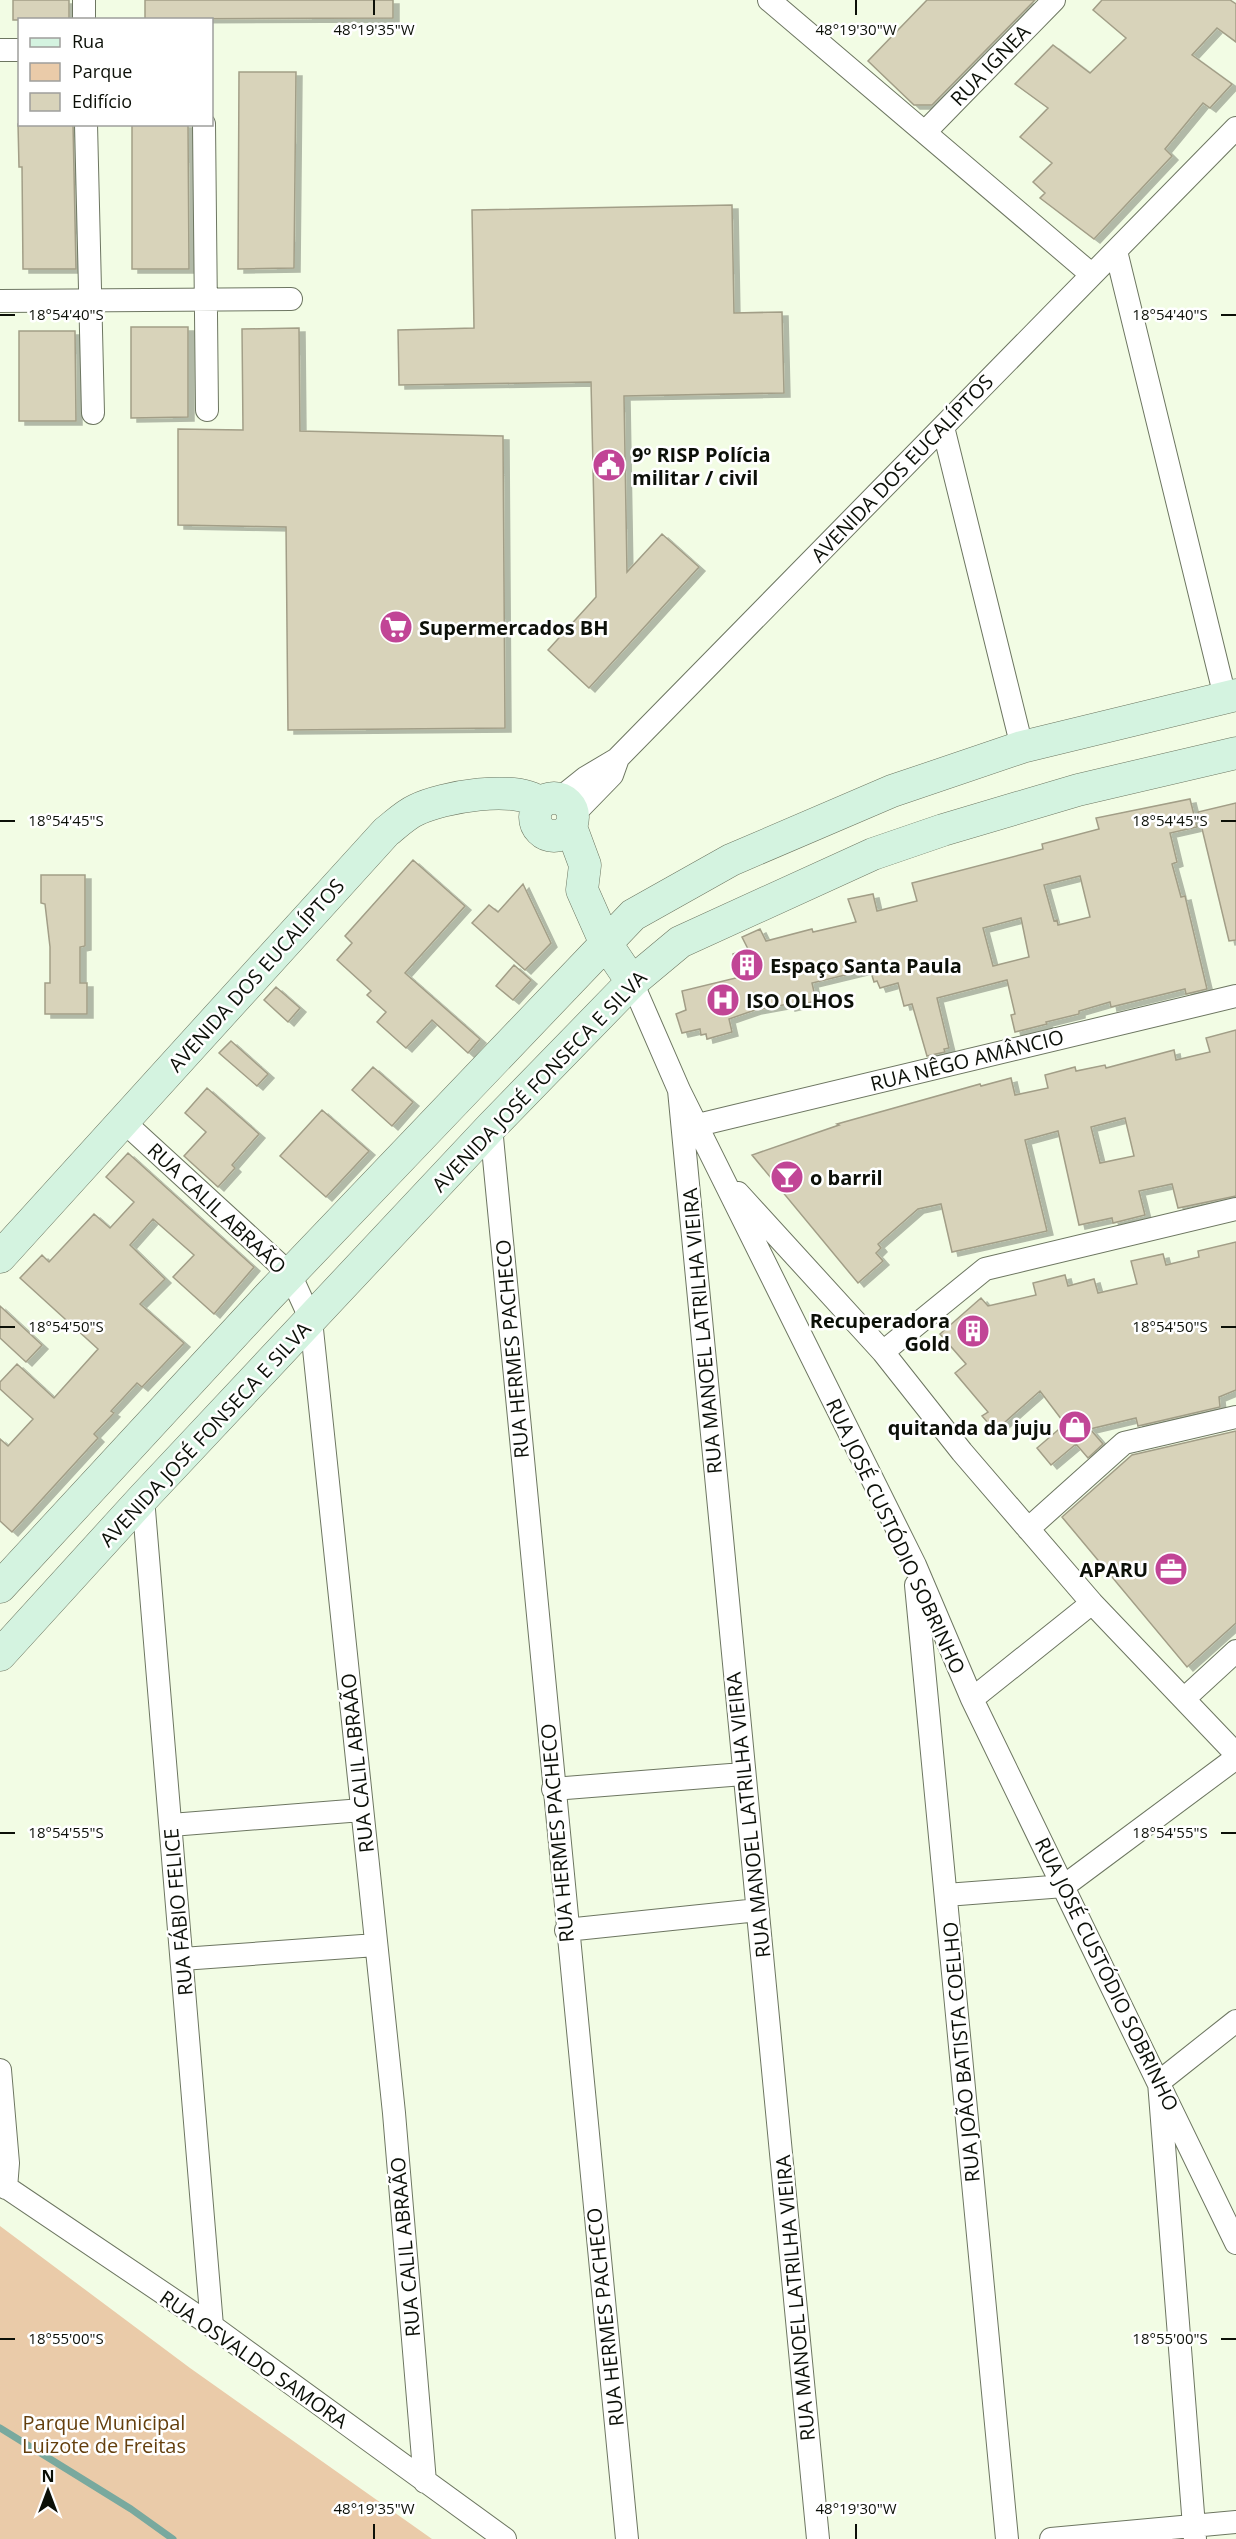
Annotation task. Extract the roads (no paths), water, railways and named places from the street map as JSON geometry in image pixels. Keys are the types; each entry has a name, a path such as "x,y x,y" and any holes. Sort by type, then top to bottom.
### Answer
{"main road":[{"path":"0,1587 290,1274 633,915 731,860 892,791 1022,747 1230,696"},
{"name":"AVENIDA JOSÉ FONSECA E SILVA","path":"0,1655 143,1498 491,1127 632,982 680,942 873,854 1022,805 1236,753"},
{"name":"AVENIDA DOS EUCALÍPTOS","path":"0,1257 386,832 416,810 445,800 482,795 522,795 556,814"},
{"name":"RUA JOSÉ CUSTÓDIO SOBRINHO","path":"556,814 585,865 582,890 605,942 632,982"}],"street":[{"path":"84,0 84,18"},
{"path":"770,0 1091,274"},
{"name":"RUA IGNEA","path":"926,131 1054,0"},
{"path":"0,50 18,50"},
{"path":"86,126 93,413"},
{"path":"204,126 207,410"},
{"name":"AVENIDA DOS EUCALÍPTOS","path":"556,814 612,775 617,759 1236,128"},
{"path":"1116,251 1230,696"},
{"path":"0,301 291,298"},
{"path":"943,427 1022,747"},
{"name":"RUA JOSÉ CUSTÓDIO SOBRINHO","path":"632,982 679,1090 915,1565 972,1699 1236,2243"},
{"name":"RUA NÊGO AMÂNCIO","path":"698,1125 1236,996"},
{"name":"RUA MANOEL LATRILHA VIEIRA","path":"679,1090 818,2539"},
{"name":"RUA CALIL ABRAÃO","path":"123,1121 290,1274 311,1320 376,1945 425,2482"},
{"name":"RUA HERMES PACHECO","path":"491,1127 566,1930 627,2539"},
{"path":"719,1172 883,1352 1028,1529 1092,1603 1185,1698 1236,1756 1064,1886 946,1895"},
{"path":"883,1352 985,1269 1236,1209"},
{"path":"1028,1529 1124,1443 1236,1417"},
{"name":"RUA FÁBIO FELICE","path":"143,1498 212,2326"},
{"name":"RUA JOÃO BATISTA COELHO","path":"915,1565 1007,2539"},
{"path":"972,1699 1092,1603"},
{"path":"1185,1698 1236,1652"},
{"path":"553,1789 743,1774"},
{"path":"171,1825 362,1810"},
{"path":"566,1930 758,1910"},
{"path":"182,1959 376,1945"},
{"path":"1194,2532 1159,2082 1236,2021"},
{"path":"0,2070 8,2163 3,2185"},
{"name":"RUA OSVALDO SAMORA","path":"3,2185 212,2326 505,2539"},
{"path":"1051,2539 1194,2532 1236,2522"}],"waterway":[{"path":"0,2428 131,2509 173,2539"}],"place":[{"name":"9º RISP Polícia militar / civil","path":"609,465"},
{"name":"Supermercados BH","path":"396,627"},
{"name":"Espaço Santa Paula","path":"747,965"},
{"name":"ISO OLHOS","path":"723,1000"},
{"name":"o barril","path":"787,1177"},
{"name":"Recuperadora Gold","path":"973,1331"},
{"name":"quitanda da juju","path":"1075,1427"},
{"name":"APARU","path":"1171,1569"}],"park label":[{"name":"Parque Municipal Luizote de Freitas","path":"104,2434"}]}
